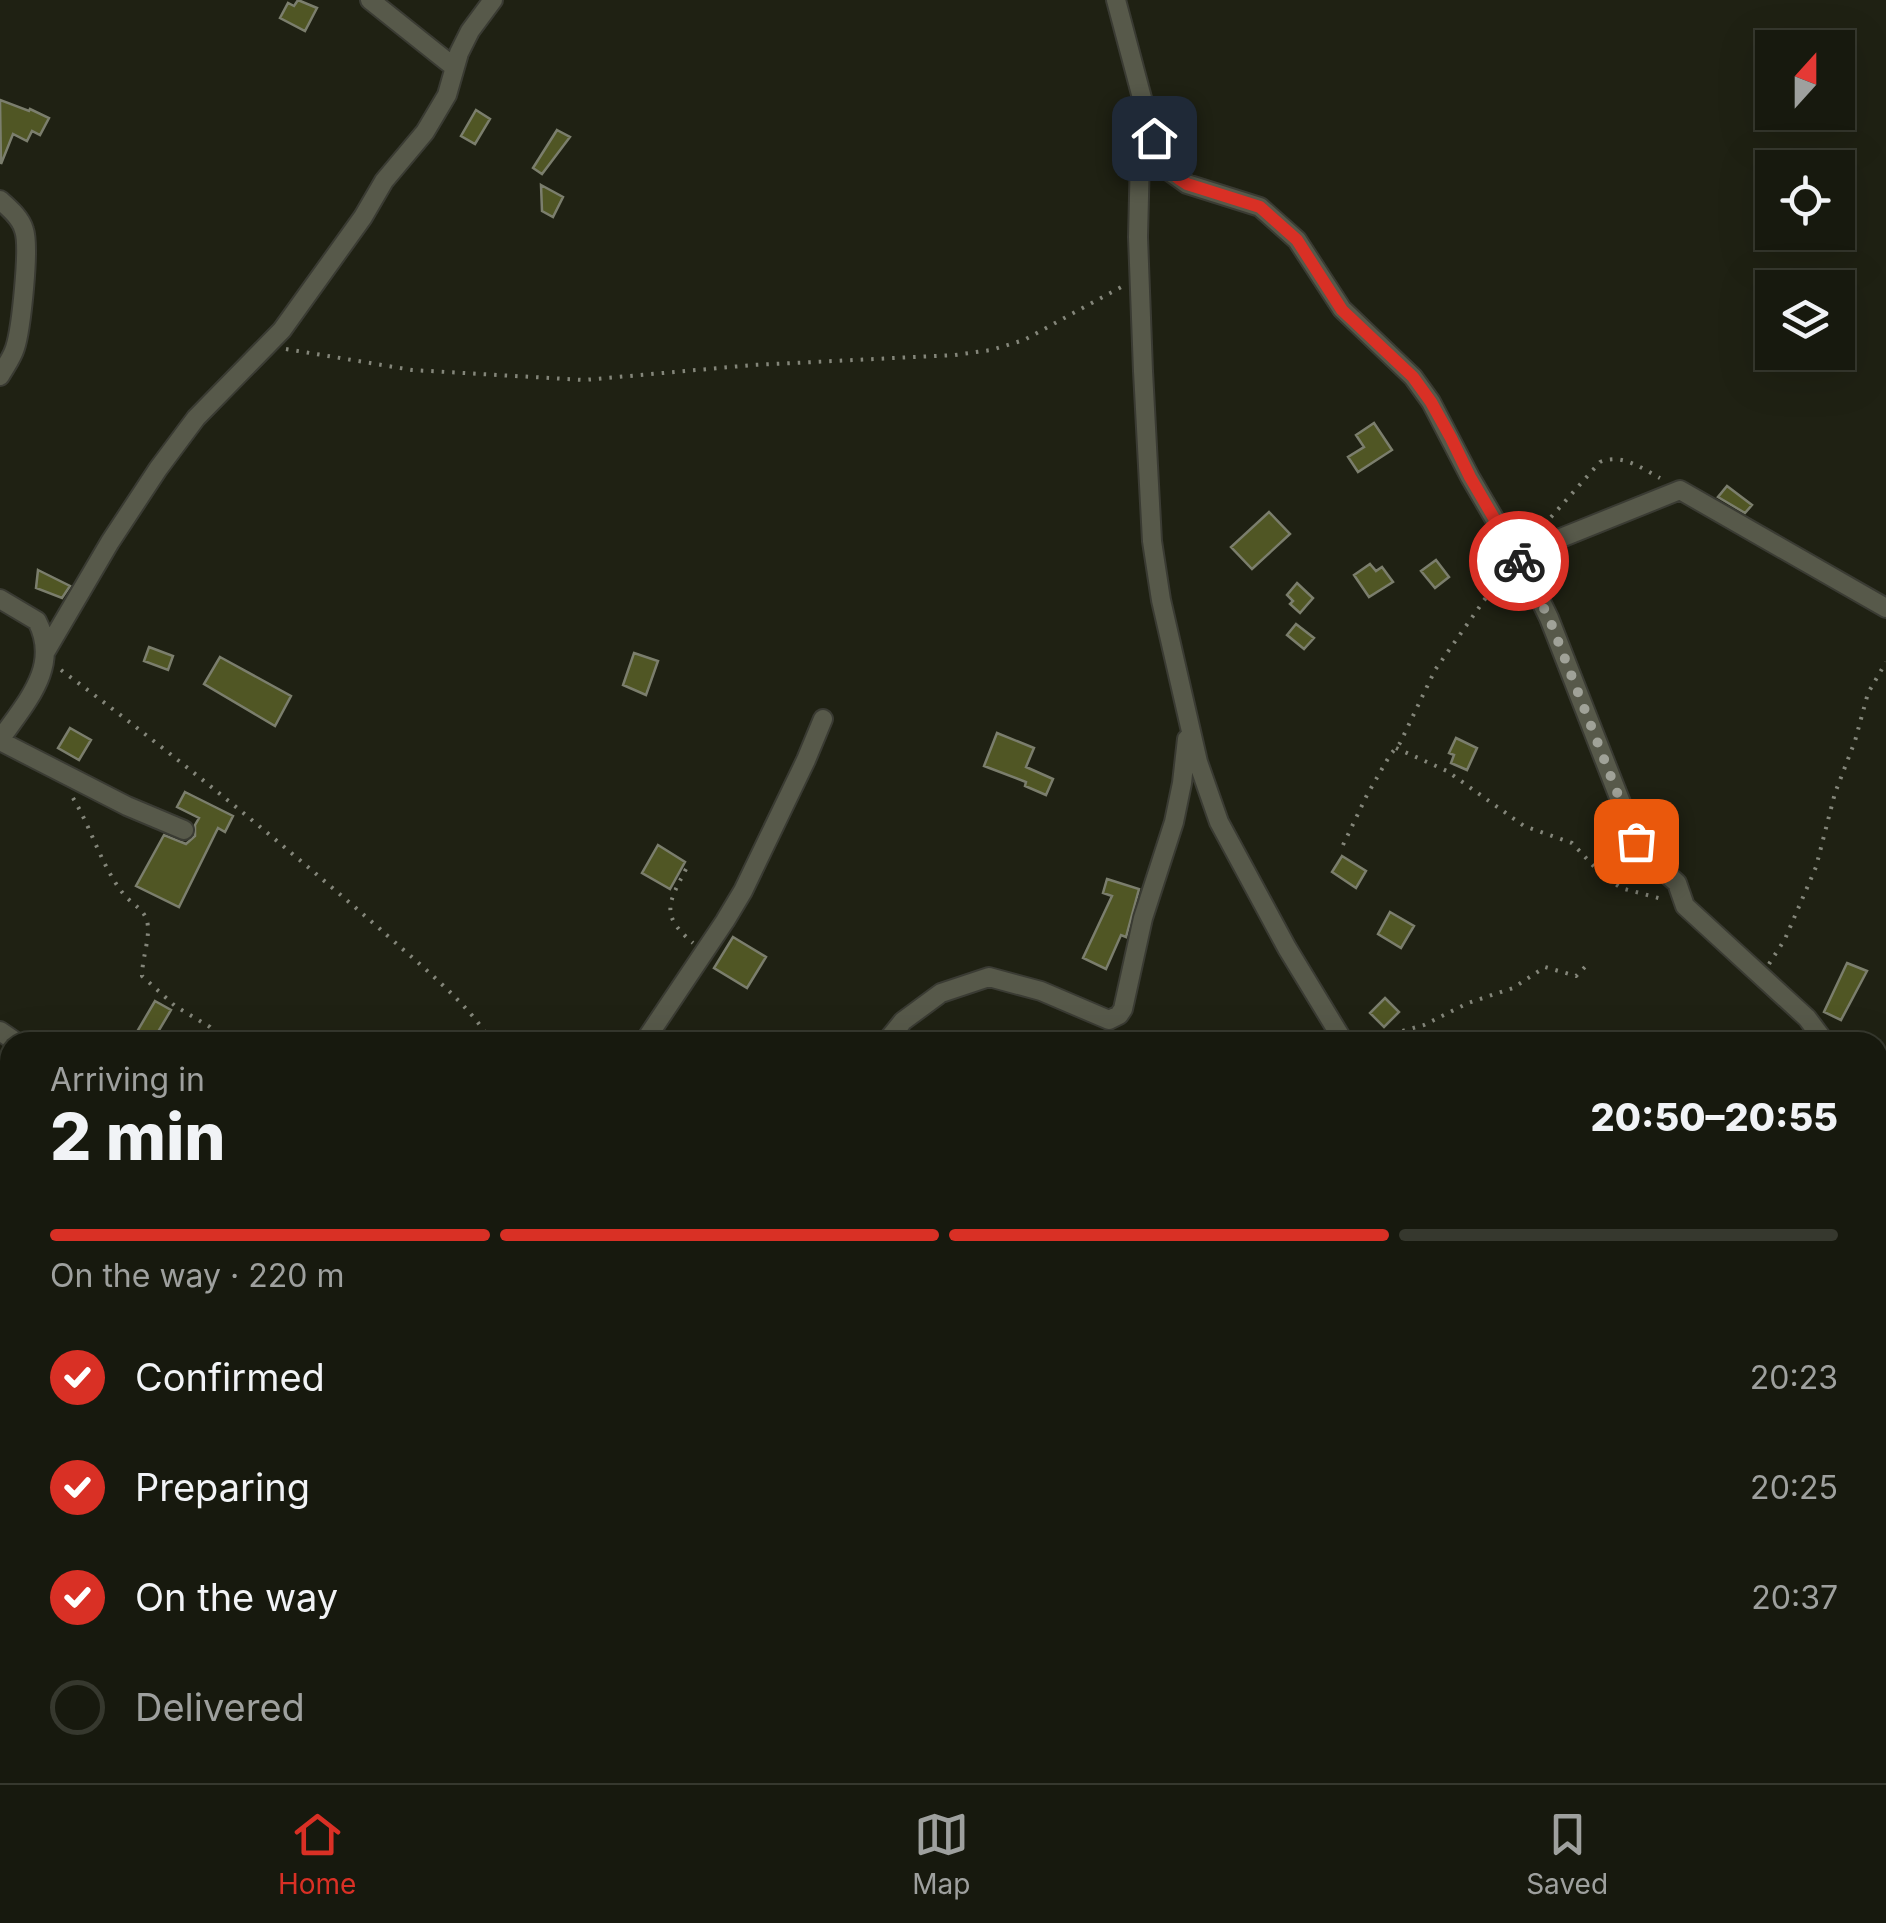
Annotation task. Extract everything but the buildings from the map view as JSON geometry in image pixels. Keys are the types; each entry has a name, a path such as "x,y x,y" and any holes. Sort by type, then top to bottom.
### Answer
{"street":[{"path":"370,0 454,67"},
{"path":"184,830 127,806 0,740 28,698 43,670 46,655 110,542 158,469 196,418 302,306 384,181 425,132 447,95 470,31 494,0"},
{"path":"1116,0 1162,162 1187,184 1268,211 1297,240 1342,310 1413,377 1451,438 1549,618 1636,841 1676,882 1686,906 1818,1032"},
{"path":"1142,95 1138,237 1152,541 1161,600 1198,762 1220,822 1338,1032"},
{"path":"0,200 14,212 25,231 20,328 15,350 0,376"},
{"path":"1516,556 1680,490 1886,608"},
{"path":"0,598 37,621 46,655"},
{"path":"651,1032 743,891 823,719"},
{"path":"894,1032 903,1020 941,992 988,977 1041,991 1109,1020 1119,1014 1143,918 1174,822 1189,722"}],"path":[{"path":"267,346 412,370 584,380 753,365 955,355 1024,340 1140,277"},
{"path":"1543,526 1600,462 1608,458 1636,464 1680,490"},
{"path":"1343,845 1436,670 1516,556"},
{"path":"46,655 308,866 404,950 485,1032"},
{"path":"1762,976 1785,938 1816,867 1868,693 1886,662"},
{"path":"1396,748 1447,772 1524,826 1572,843 1600,873 1621,888 1686,906"},
{"path":"70,794 124,894 144,914 148,940 142,956 142,976 174,1006 215,1032"},
{"path":"686,870 670,900 669,912 674,925 704,953"},
{"path":"1398,1032 1513,988 1546,967 1576,976 1590,962"}],"way so far":[{"path":"1519,561 1549,618 1636,841"}],"route":[{"path":"1154,138 1169,172 1187,184 1268,211 1297,240 1342,310 1413,377 1431,402 1519,561"}]}
